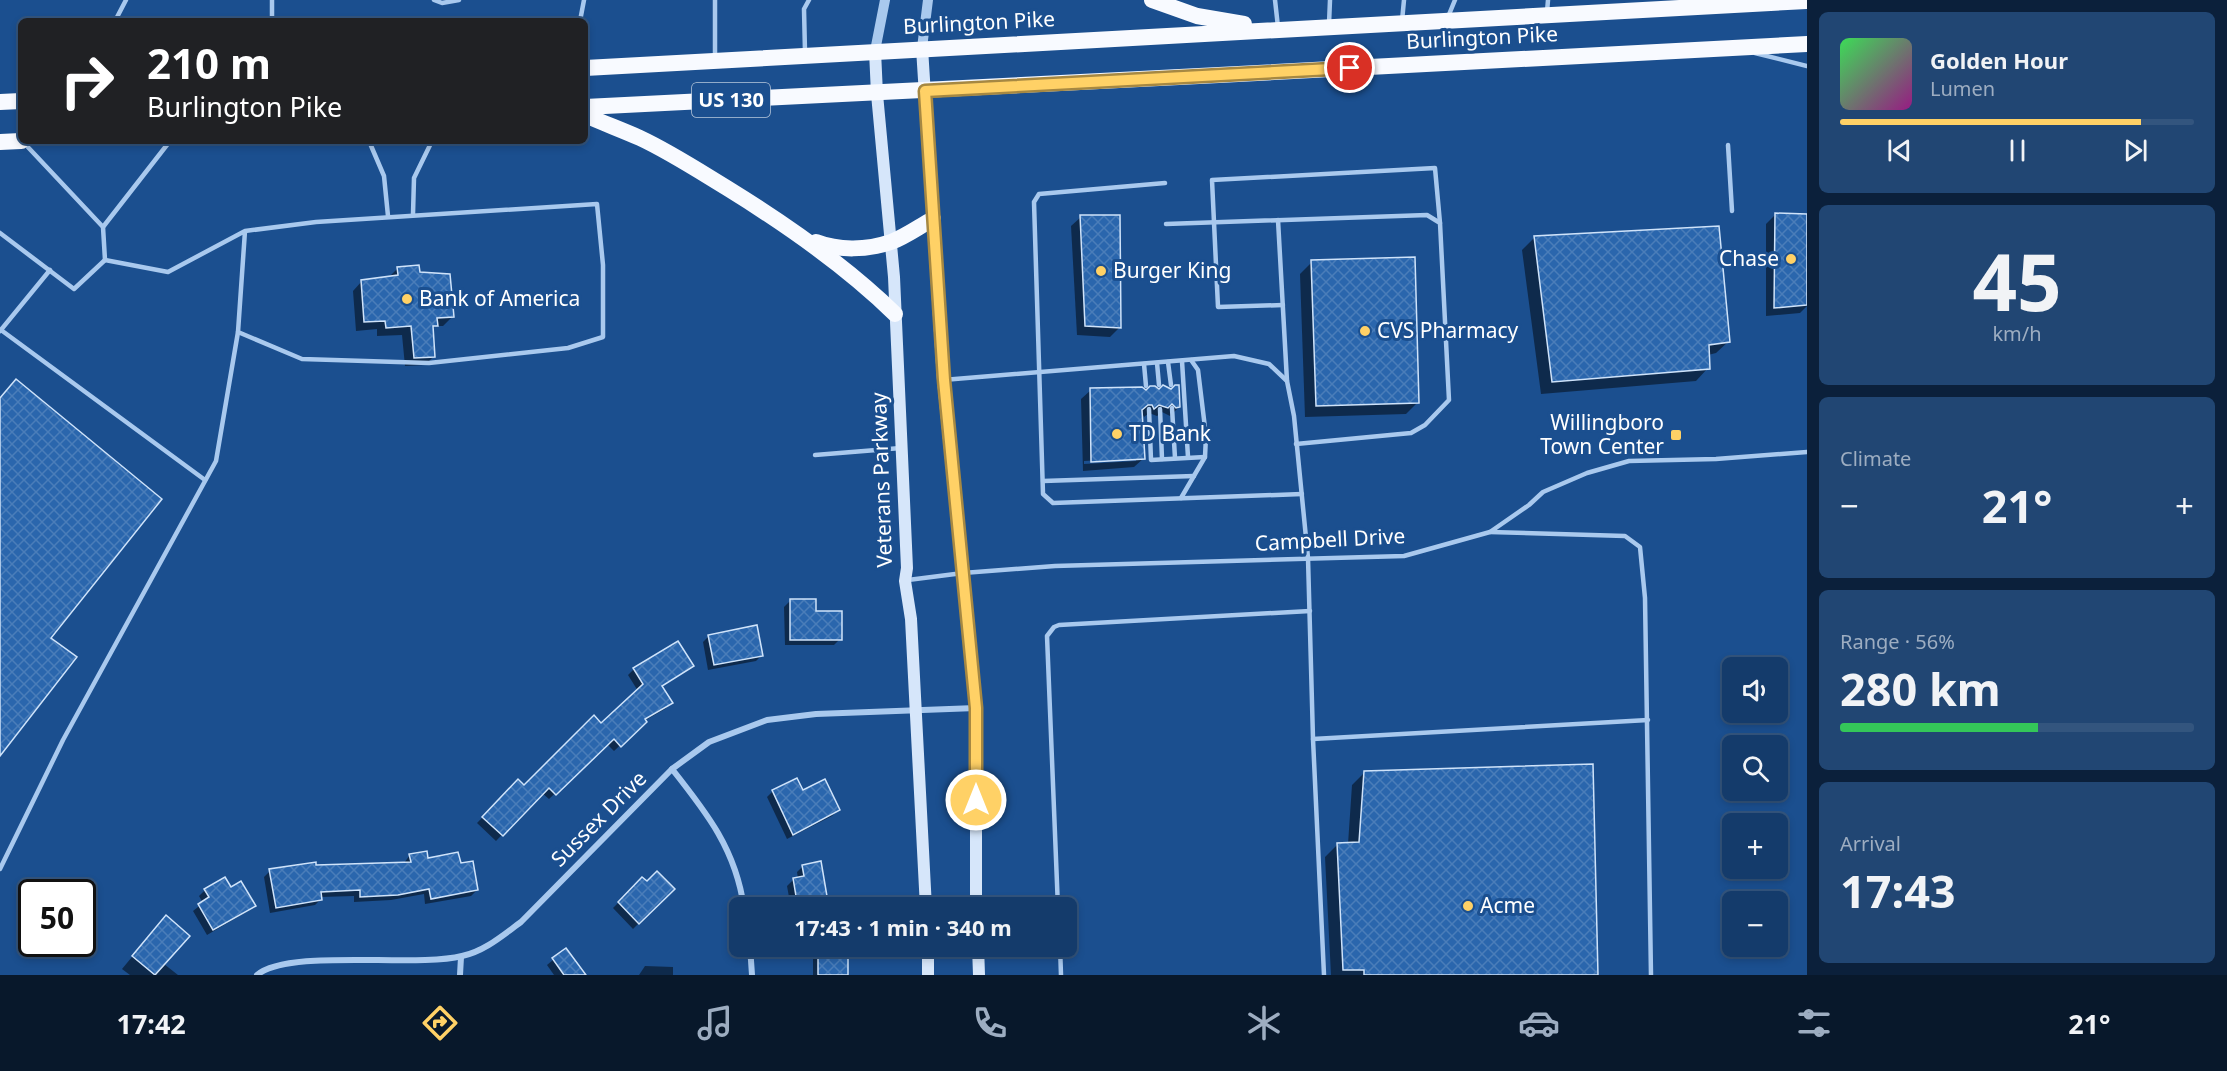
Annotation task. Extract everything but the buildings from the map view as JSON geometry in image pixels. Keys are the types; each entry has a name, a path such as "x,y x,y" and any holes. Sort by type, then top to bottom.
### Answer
{"highway":[{"path":"1152,0 1197,16 1278,29"},
{"name":"Burlington Pike","path":"588,68 1401,23 1547,8 1800,1"},
{"name":"Burlington Pike","path":"588,107 877,94 1265,71 1807,44"},
{"path":"0,102 18,101"},
{"path":"588,116 642,139 690,165 799,235 865,284 895,314"},
{"path":"0,142 18,141"},
{"path":"799,235 837,249 851,249 891,242 933,219"}],"main road":[{"path":"922,48 944,380 976,708 976,897"},
{"name":"Veterans Parkway","path":"875,51 891,242 907,568 905,581 911,620 925,897"},
{"path":"928,957 928,975"},
{"path":"978,957 979,975"}],"street":[{"path":"875,51 885,0"},
{"path":"922,48 928,0"},
{"name":"Sussex Drive","path":"257,975 264,969 306,961 422,961 461,957 494,942 521,922 672,768 709,742 767,720 816,714 976,708"},
{"path":"672,768 711,819 723,840 737,874 742,897"},
{"path":"460,975 461,957"},
{"path":"751,957 752,975"}],"lane":[{"path":"117,18 126,0"},
{"path":"272,0 272,18"},
{"path":"435,0 442,3 459,0"},
{"path":"581,18 584,0"},
{"path":"715,0 716,60"},
{"path":"805,55 804,9 809,0"},
{"path":"1275,0 1278,29"},
{"path":"1329,27 1330,0"},
{"path":"1401,23 1404,0"},
{"path":"1447,20 1455,0"},
{"path":"1732,48 1807,66"},
{"path":"25,144 103,227 105,260"},
{"path":"103,227 168,144"},
{"path":"370,144 384,176 388,216"},
{"path":"413,214 414,178 431,144"},
{"path":"1728,145 1732,211"},
{"path":"1283,304 1218,308 1212,180 1435,168 1449,400 1425,425 1412,433 1296,444"},
{"path":"1165,183 1039,194 1035,197 1043,494 1053,503 1302,495"},
{"path":"105,260 168,272 244,231 413,214 597,204 603,265 603,338 568,348 429,363 302,359 238,332"},
{"path":"1166,224 1427,215 1440,223"},
{"path":"1278,220 1287,381 1294,416 1308,558 1313,740 1324,975"},
{"path":"0,869 63,740 216,461 238,332 244,231"},
{"path":"0,232 74,289 105,260"},
{"path":"50,270 1,330 205,480"},
{"path":"944,380 1234,356 1269,364 1287,381"},
{"path":"1181,498 1205,457 1206,436 1198,370 1191,360"},
{"path":"1182,361 1188,457"},
{"path":"1168,362 1171,385"},
{"path":"1157,363 1159,386"},
{"path":"1144,364 1146,386"},
{"path":"1173,408 1175,458"},
{"path":"1149,409 1151,460 1205,457"},
{"path":"1161,409 1162,459"},
{"path":"815,455 901,448"},
{"name":"Campbell Drive","path":"905,581 963,573 1055,566 1404,555 1490,532 1529,505 1543,492 1587,473 1629,461 1716,459 1807,452"},
{"path":"1043,481 1194,476"},
{"path":"1490,532 1625,536 1640,547 1644,581 1648,720 1651,975"},
{"path":"1058,897 1047,656 1049,631 1059,625 1310,611"},
{"path":"1313,740 1648,720"},
{"path":"1060,957 1061,975"}],"place":[{"name":"Chase","path":"1791,259"},
{"name":"Burger King","path":"1101,271"},
{"name":"Bank of America","path":"407,299"},
{"name":"CVS Pharmacy","path":"1365,331"},
{"name":"TD Bank","path":"1117,434"},
{"name":"Willingboro Town Center","path":"1676,435"},
{"name":"Acme","path":"1468,906"}],"route":[{"path":"976,800 976,708 944,380 925,91 1350,68"}]}
